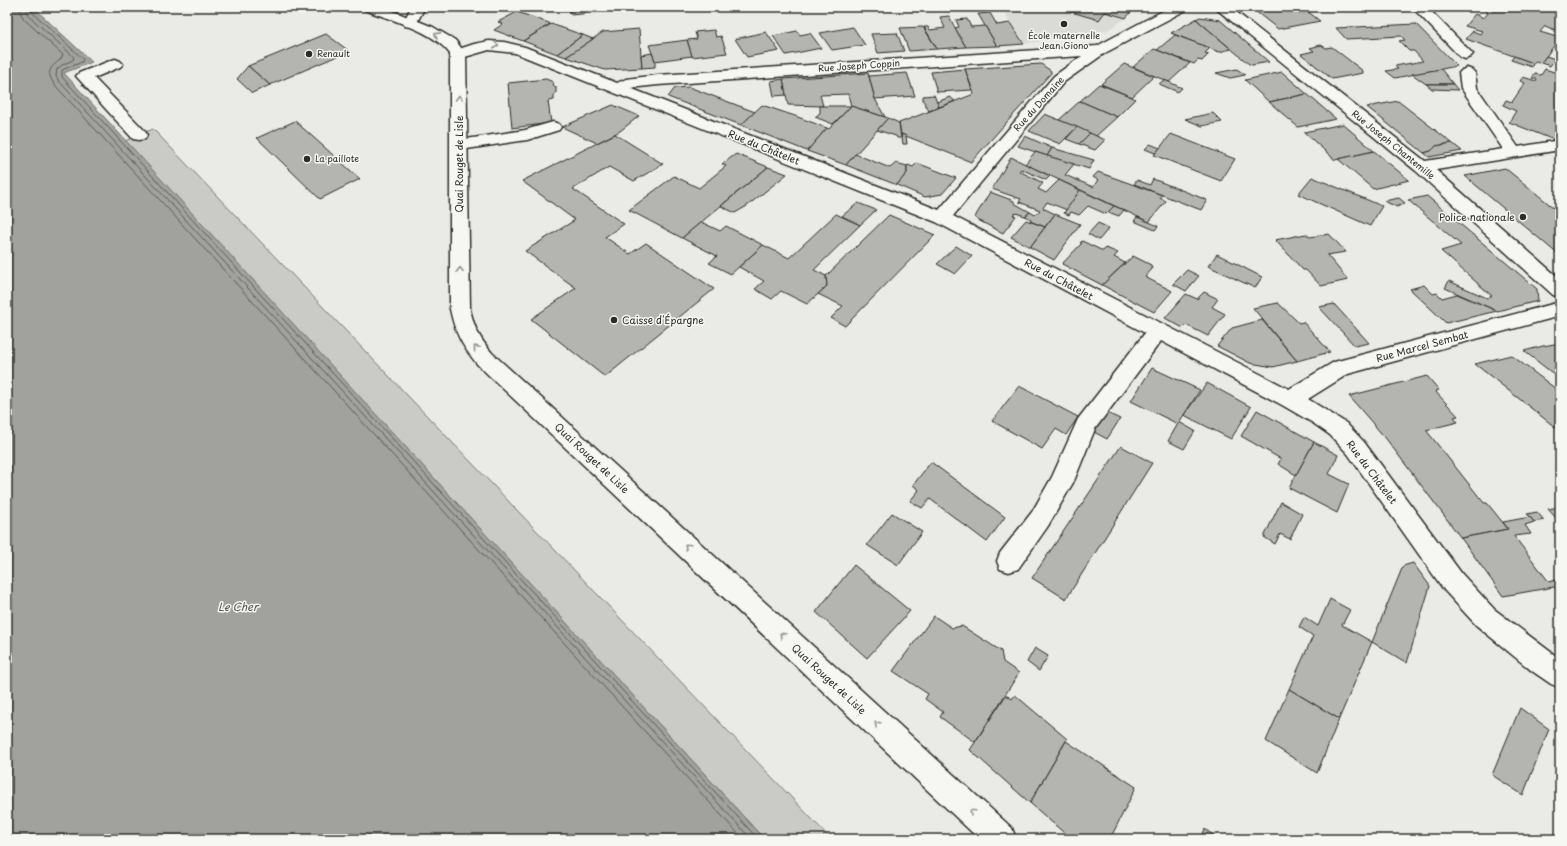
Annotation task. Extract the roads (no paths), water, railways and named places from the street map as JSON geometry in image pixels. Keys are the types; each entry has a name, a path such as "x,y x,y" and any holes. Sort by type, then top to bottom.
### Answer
{"street":[{"path":"370,7 428,30 450,43 458,54"},
{"path":"410,23 418,7"},
{"name":"Rue du Domaine","path":"942,218 1059,79 1100,50 1181,7"},
{"name":"Rue Joseph Chantemille","path":"1221,7 1422,167 1560,290"},
{"path":"1419,7 1465,54"},
{"name":"Rue du Châtelet","path":"458,54 473,48 489,45 503,45 619,89 942,218 1290,399 1338,429 1356,448 1453,582 1485,617 1560,675"},
{"name":"Rue Joseph Coppin","path":"619,89 626,84 658,80 1100,50"},
{"name":"Quai Rouget de Lisle","path":"458,54 460,145 460,309 464,326 471,342 485,359 1001,839"},
{"path":"115,64 84,76 139,135"},
{"path":"1467,73 1468,88 1514,153"},
{"path":"460,145 527,135 553,127"},
{"path":"1422,167 1560,145"},
{"name":"Rue Marcel Sembat","path":"1290,399 1341,368 1560,309"},
{"path":"1009,561 1040,519 1059,487 1086,425 1158,331"}],"water":[{"name":"Le Cher","path":"7,7 33,7 92,62 64,73 764,839 7,839"}],"place":[{"name":"École maternelle Jean Giono","path":"1064,24"},
{"name":"Renault","path":"309,54"},
{"name":"La paillote","path":"307,159"},
{"name":"Police nationale","path":"1523,217"},
{"name":"Caisse d'Épargne","path":"614,320"}]}
